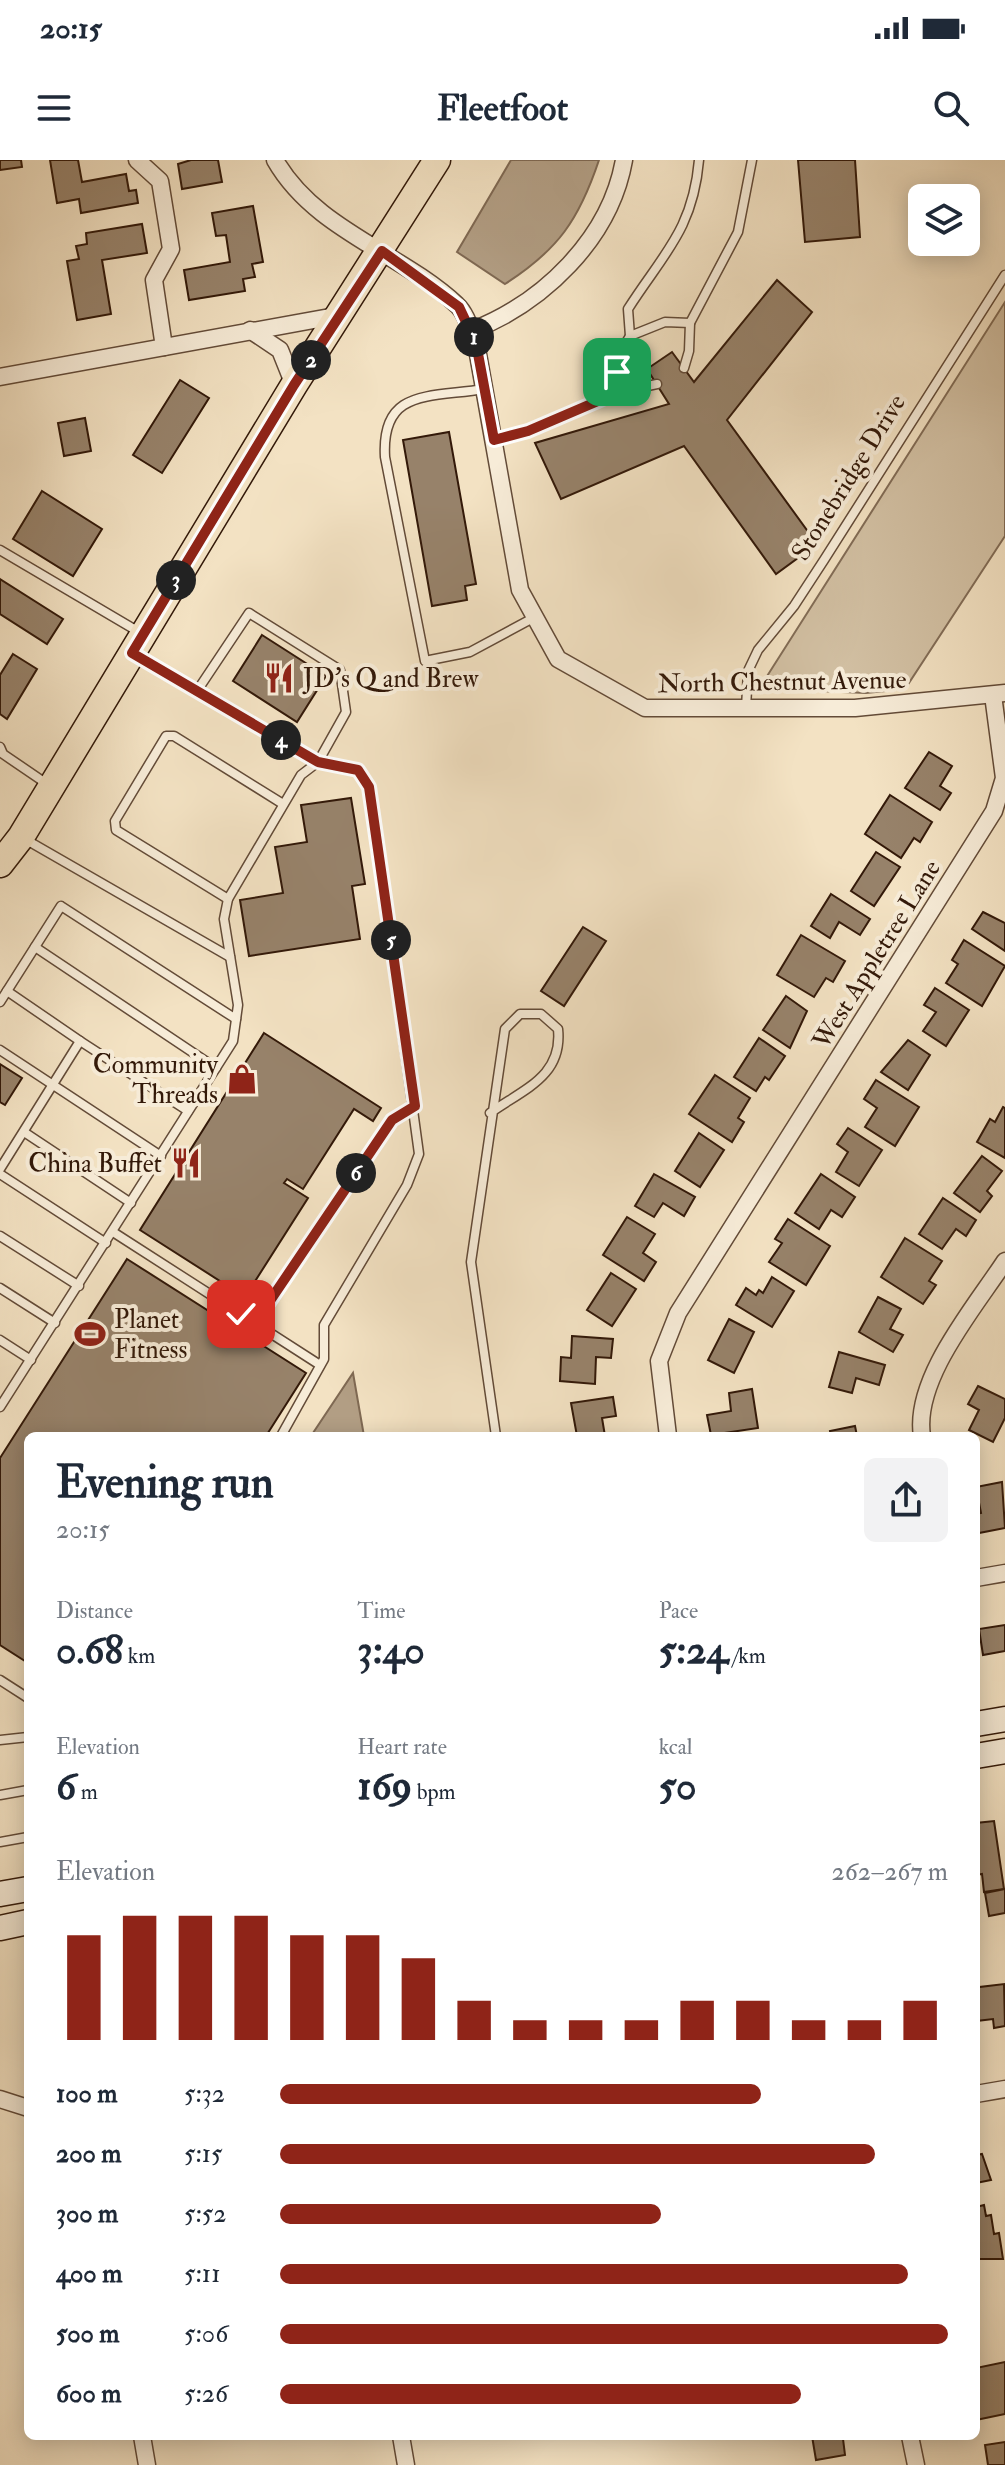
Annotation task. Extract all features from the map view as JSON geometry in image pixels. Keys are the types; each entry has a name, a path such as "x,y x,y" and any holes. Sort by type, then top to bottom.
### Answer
{"main road":[{"path":"7,853 51,787 294,385 437,160"},
{"path":"980,1723 1005,1719"},
{"path":"980,1755 1005,1751"},
{"path":"0,1894 24,1890"},
{"path":"0,1928 24,1923"}],"street":[{"path":"137,160 160,181 171,249 154,280 164,347"},
{"name":"North Chestnut Avenue","path":"275,160 324,217 382,251 459,307 471,331 485,389 520,590 558,659 645,708 855,708 999,694"},
{"path":"471,331 502,319 544,291 590,239 621,179 624,160"},
{"path":"0,377 341,315"},
{"path":"250,330 280,350 294,385"},
{"name":"West Appletree Lane","path":"668,1432 659,1361 678,1313 994,811 1004,778 999,694"},
{"path":"921,1432 920,1423 930,1378 1005,1261"},
{"path":"980,1577 1005,1573"},
{"path":"980,2093 1005,2089"},
{"path":"0,2099 24,2105"},
{"path":"143,2440 147,2465"},
{"path":"402,2440 406,2465"},
{"path":"911,2440 916,2465"}],"lane":[{"path":"619,392 619,354 630,336 628,309 669,254 686,222 699,160"},
{"path":"684,368 689,351 690,323 738,232 752,160"},
{"name":"Stonebridge Drive","path":"746,708 748,671 758,650 824,560 1005,275"},
{"path":"630,336 665,322 690,323"},
{"path":"494,440 528,431 619,392 657,384"},
{"path":"485,389 404,403 391,415 384,432 385,457 425,661 470,652 535,617"},
{"path":"0,550 138,644 197,691 318,762 358,770 369,787 415,1106 419,1154 407,1185 324,1325 324,1359 283,1432"},
{"path":"1,1402 79,1286 233,1041 238,1005 224,919 228,899 301,775 318,762 346,712 340,670 249,613 197,691"},
{"path":"228,899 116,830 115,821 166,736 174,736 283,804"},
{"path":"0,747 3,754 51,787"},
{"path":"7,853 230,957"},
{"path":"0,1002 61,906 236,1019"},
{"path":"35,947 216,1068"},
{"path":"7,991 188,1111"},
{"path":"490,1113 550,1071 560,1049 558,1029 541,1014 520,1014 505,1029 490,1113 471,1262 495,1432"},
{"path":"80,1041 0,1171 106,1243"},
{"path":"0,1050 161,1156"},
{"path":"255,1323 392,1120 415,1106"},
{"path":"24,1132 131,1203"},
{"path":"113,1232 320,1365"},
{"path":"0,1236 79,1286"},
{"path":"0,1288 55,1323"},
{"path":"0,1340 31,1360"},
{"path":"0,1680 24,1695"},
{"path":"0,1740 24,1737"},
{"path":"0,1795 24,1791"},
{"path":"0,1842 24,1838"}],"shaded area":[{"path":"511,160 599,160 583,200 564,232 539,259 505,284 457,252"},
{"path":"1005,302 1005,536 905,689 866,693 770,689 762,684"},
{"path":"353,1373 363,1432 314,1432"}],"building":[{"path":"0,160 21,160 22,167 0,170"},
{"path":"50,160 78,160 82,182 126,174 129,191 136,190 138,203 81,213 79,199 57,203"},
{"path":"191,160 218,160 222,182 182,189 178,164"},
{"path":"798,160 855,160 860,237 805,242"},
{"path":"253,206 263,262 252,264 255,277 243,279 245,291 189,300 184,270 230,262 226,235 216,236 212,213"},
{"path":"142,224 147,253 102,260 111,314 77,320 67,261 79,259 76,246 87,244 86,233"},
{"path":"777,280 812,312 727,420 817,544 776,574 684,446 561,499 535,443 669,404 647,369 672,352 694,382"},
{"path":"180,380 209,398 162,473 133,455"},
{"path":"85,418 91,451 64,456 58,423"},
{"path":"449,432 476,584 465,586 467,600 432,606 403,440"},
{"path":"42,491 102,529 73,576 13,539"},
{"path":"0,579 63,619 47,644 0,614"},
{"name":"JD's Q and Brew","path":"262,635 326,676 297,722 233,681"},
{"path":"13,654 37,669 7,719 0,714 0,675"},
{"path":"929,752 952,766 940,786 951,793 940,810 905,788"},
{"path":"890,795 932,822 920,842 914,838 901,858 865,834"},
{"path":"351,798 365,884 352,886 360,939 249,956 240,900 283,893 275,847 307,842 301,805"},
{"path":"876,852 900,867 874,906 851,891"},
{"path":"831,894 870,919 860,935 839,922 830,938 811,926"},
{"path":"983,912 1005,923 1005,951 972,929"},
{"path":"583,927 606,941 564,1006 541,991"},
{"path":"801,935 845,961 833,982 826,978 814,997 777,975"},
{"path":"964,940 1005,966 982,1006 946,983 958,964 952,960"},
{"path":"935,988 969,1010 946,1046 923,1031 936,1012 924,1005"},
{"path":"786,996 807,1011 790,1048 763,1030"},
{"path":"264,1033 381,1108 373,1121 354,1109 303,1189 287,1179 284,1183 308,1198 245,1297 140,1230"},
{"path":"759,1038 785,1056 769,1080 765,1077 756,1091 734,1077"},
{"path":"908,1040 930,1055 908,1090 881,1072"},
{"path":"0,1064 22,1078 5,1105 0,1102"},
{"path":"715,1075 750,1098 738,1118 744,1122 732,1142 689,1114"},
{"path":"876,1080 919,1107 895,1146 865,1127 877,1108 864,1099"},
{"path":"1003,1107 1005,1158 977,1142 990,1119 995,1122"},
{"path":"848,1128 882,1150 859,1186 836,1172 848,1152 837,1144"},
{"path":"699,1133 724,1150 700,1187 675,1171"},
{"path":"982,1156 1002,1171 987,1191 992,1196 980,1212 954,1193"},
{"path":"654,1174 695,1197 684,1216 663,1203 654,1217 635,1206"},
{"path":"821,1174 855,1197 842,1217 831,1210 819,1229 795,1213"},
{"path":"943,1198 976,1220 966,1236 956,1229 942,1249 919,1234"},
{"path":"627,1217 655,1234 643,1253 656,1262 644,1281 603,1255"},
{"path":"788,1219 830,1246 806,1285 769,1262 782,1243 775,1239"},
{"path":"905,1238 942,1261 929,1281 936,1285 923,1304 881,1277"},
{"path":"127,1259 306,1373 269,1432 24,1432 24,1660 0,1645 0,1458"},
{"path":"611,1273 636,1289 612,1326 587,1310"},
{"path":"772,1277 794,1291 772,1327 736,1305 746,1288 756,1295 759,1290 763,1293"},
{"path":"878,1297 901,1309 890,1329 903,1335 893,1352 859,1332"},
{"path":"729,1319 754,1332 734,1373 708,1360"},
{"path":"572,1336 613,1339 611,1358 596,1357 595,1384 560,1381 561,1357 571,1358"},
{"path":"839,1352 885,1365 879,1385 856,1378 852,1393 829,1387"},
{"path":"978,1386 1005,1399 1005,1418 993,1442 980,1436 980,1432 969,1430 979,1410 968,1404"},
{"path":"752,1389 758,1428 710,1432 707,1415 731,1411 729,1393"},
{"path":"613,1397 616,1416 602,1418 604,1432 576,1432 571,1403"},
{"path":"855,1426 856,1432 830,1432"},
{"path":"1002,1482 1005,1528 980,1533 980,1486"},
{"path":"1005,1625 1005,1651 983,1655 980,1629"},
{"path":"994,1821 1004,1889 984,1892 980,1874 980,1823"},
{"path":"1005,1889 1005,1913 989,1916 985,1893"},
{"path":"1004,1984 1005,2026 994,2028 993,2019 980,2021 980,1987"},
{"path":"982,2154 991,2180 980,2182"},
{"path":"984,2205 986,2216 991,2215 994,2234 999,2233 1003,2259 980,2259 980,2206"},
{"path":"1005,2362 1005,2414 980,2419 980,2367"},
{"path":"813,2440 843,2440 845,2455 816,2460"},
{"path":"1005,2442 1005,2465 988,2465 985,2445"}],"place":[{"name":"JD's Q and Brew","path":"279,678"},
{"name":"Community Threads","path":"242,1079"},
{"name":"China Buffet","path":"186,1163"},
{"name":"Planet Fitness","path":"90,1334"}],"route":[{"path":"241,1314 255,1323 392,1120 415,1106 369,787 358,770 318,762 132,653 294,385 382,251 459,307 476,343 494,440 528,431 619,392 617,372"}]}
